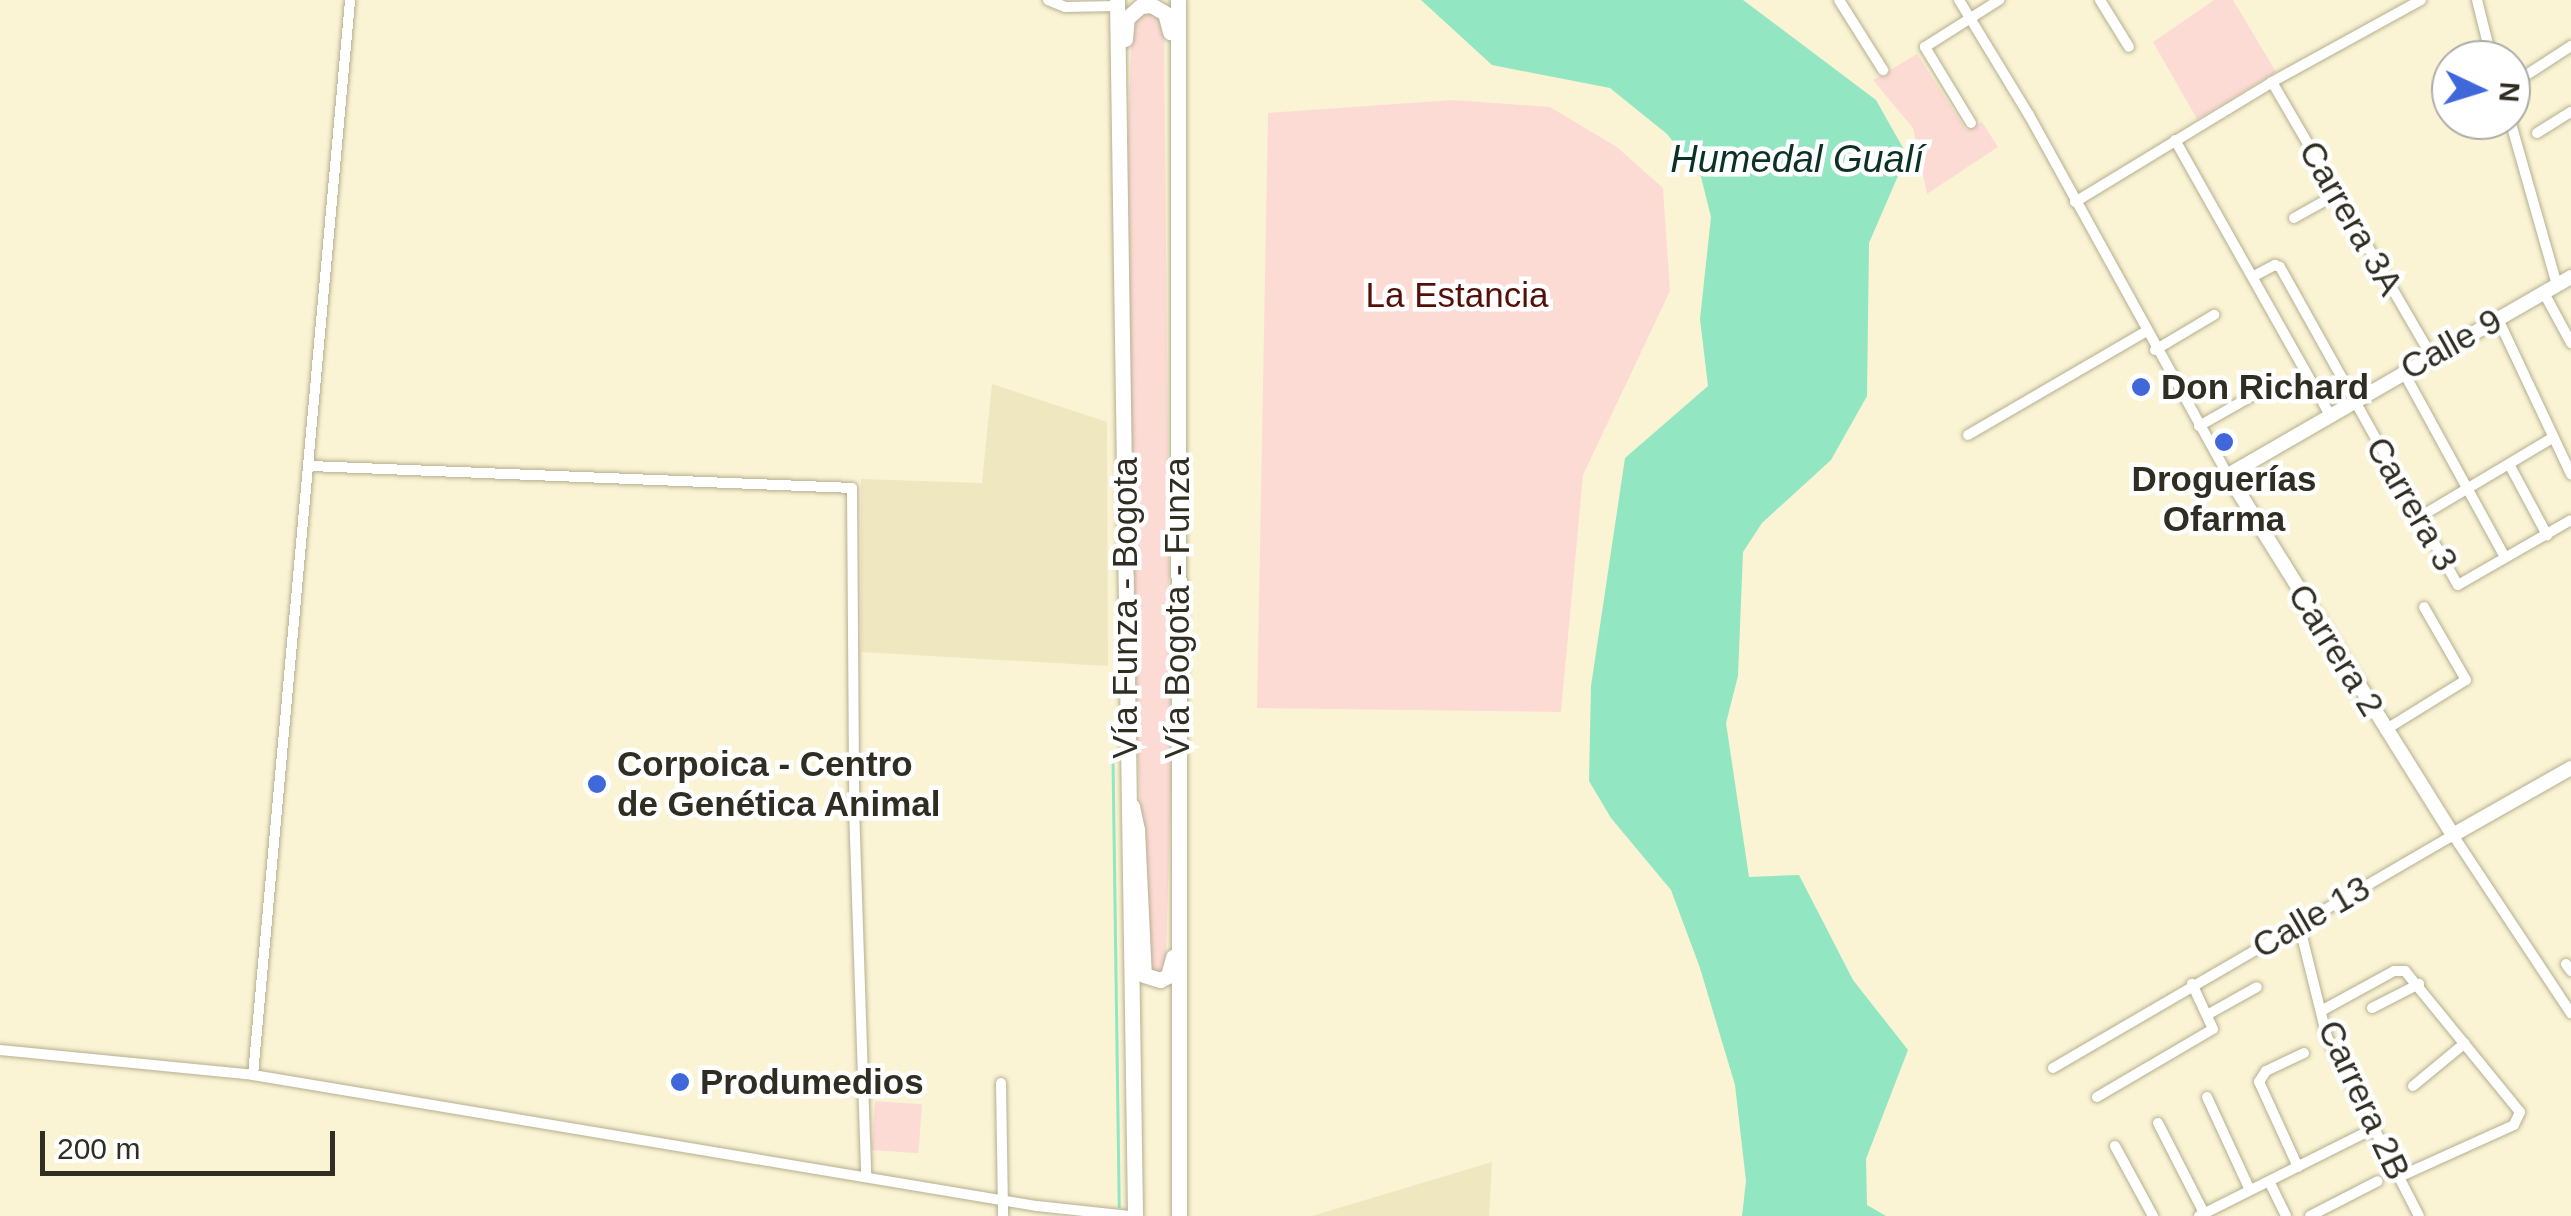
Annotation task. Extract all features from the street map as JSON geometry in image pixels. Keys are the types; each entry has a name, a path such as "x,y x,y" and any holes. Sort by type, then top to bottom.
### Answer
{"main road":[{"name":"Vía Bogota - Funza","path":"1178,0 1179,1216"},
{"name":"Vía Funza - Bogota","path":"1116,3 1118,240 1128,562 1125,778 1133,1216"},
{"path":"1118,240 1125,28 1133,10 1151,5 1170,21 1170,177 1177,235"},
{"name":"Calle 9","path":"2228,475 2403,370 2557,285"},
{"name":"Carrera 2","path":"2228,475 2453,836"},
{"name":"Calle 13","path":"2453,836 2571,768"},
{"path":"1125,778 1137,829 1140,966 1150,979 1160,980 1173,967 1177,800"}],"street":[{"path":"254,1075 350,0"},
{"path":"1048,0 1065,8 1116,3"},
{"path":"1839,0 1883,70"},
{"name":"Carrera 2","path":"1959,0 2228,475"},
{"path":"1971,123 1925,47 1999,0"},
{"path":"2100,0 2129,46"},
{"path":"2075,202 2272,82 2421,0"},
{"path":"2477,0 2487,40"},
{"path":"2531,73 2571,46"},
{"name":"Carrera 3A","path":"2272,82 2431,355"},
{"path":"2537,133 2571,112"},
{"name":"Carrera 3","path":"2175,140 2330,415"},
{"path":"2516,140 2571,343"},
{"path":"2294,218 2337,194"},
{"name":"Carrera 3","path":"2254,276 2278,265 2458,585 2505,557"},
{"path":"2155,350 2214,315"},
{"path":"2497,318 2571,474"},
{"path":"1968,435 2145,332"},
{"path":"2403,370 2505,557 2571,520"},
{"path":"2199,426 2252,396"},
{"path":"2418,518 2552,438"},
{"path":"2509,464 2547,535"},
{"path":"310,466 852,488 854,827 866,1176"},
{"path":"2385,730 2466,680 2424,607"},
{"path":"2453,836 2571,1013"},
{"name":"Calle 13","path":"2053,1068 2453,836"},
{"name":"Carrera 2B","path":"2300,924 2328,1037 2419,1216"},
{"path":"2320,1011 2394,970 2408,972 2520,1112 2518,1122 2399,1177"},
{"path":"2096,1097 2213,1029 2192,984"},
{"path":"2372,1008 2419,984"},
{"path":"2207,1015 2257,987"},
{"path":"2414,1086 2465,1044"},
{"path":"0,1050 254,1075 1003,1199 1133,1216"},
{"path":"2298,1166 2259,1082 2266,1071 2304,1053"},
{"path":"1002,1084 1003,1216"},
{"path":"2208,1097 2250,1190"},
{"path":"2158,1123 2201,1215 2375,1128"},
{"path":"2115,1146 2153,1216"},
{"path":"2269,1181 2286,1216"},
{"path":"2310,1216 2378,1181"}],"shaded area":[{"path":"992,384 1107,422 1108,666 861,652 861,479 982,483"},
{"path":"1492,1162 1489,1216 1312,1216"}],"green space":[{"path":"2214,0 2233,0 2276,72 2197,119 2153,42"},
{"path":"1146,11 1158,14 1164,23 1171,786 1166,959 1159,972 1149,972 1134,683 1125,217 1132,24"},
{"path":"1917,54 1966,130 1982,122 1998,147 1927,194 1913,128 1873,80"},
{"name":"La Estancia","path":"1453,100 1550,107 1617,147 1663,188 1670,291 1583,475 1561,712 1257,708 1268,113"},
{"path":"875,1101 922,1104 918,1153 872,1150"}],"water":[{"name":"Humedal Gualí","path":"1421,0 1743,0 1876,100 1907,155 1869,243 1867,396 1831,460 1762,523 1743,552 1738,676 1726,723 1749,877 1799,875 1853,980 1908,1050 1866,1159 1867,1205 1886,1216 1742,1216 1746,1181 1735,1085 1700,968 1671,890 1611,818 1589,781 1591,686 1625,458 1708,386 1700,319 1711,217 1701,177 1667,134 1610,88 1492,65"}],"waterway":[{"path":"1113,760 1119,1206"}],"place":[{"name":"Don Richard","path":"2141,387"},
{"name":"Droguerías Ofarma","path":"2224,442"},
{"name":"Corpoica - Centro de Genética Animal","path":"597,784"},
{"name":"Produmedios","path":"680,1082"}]}
